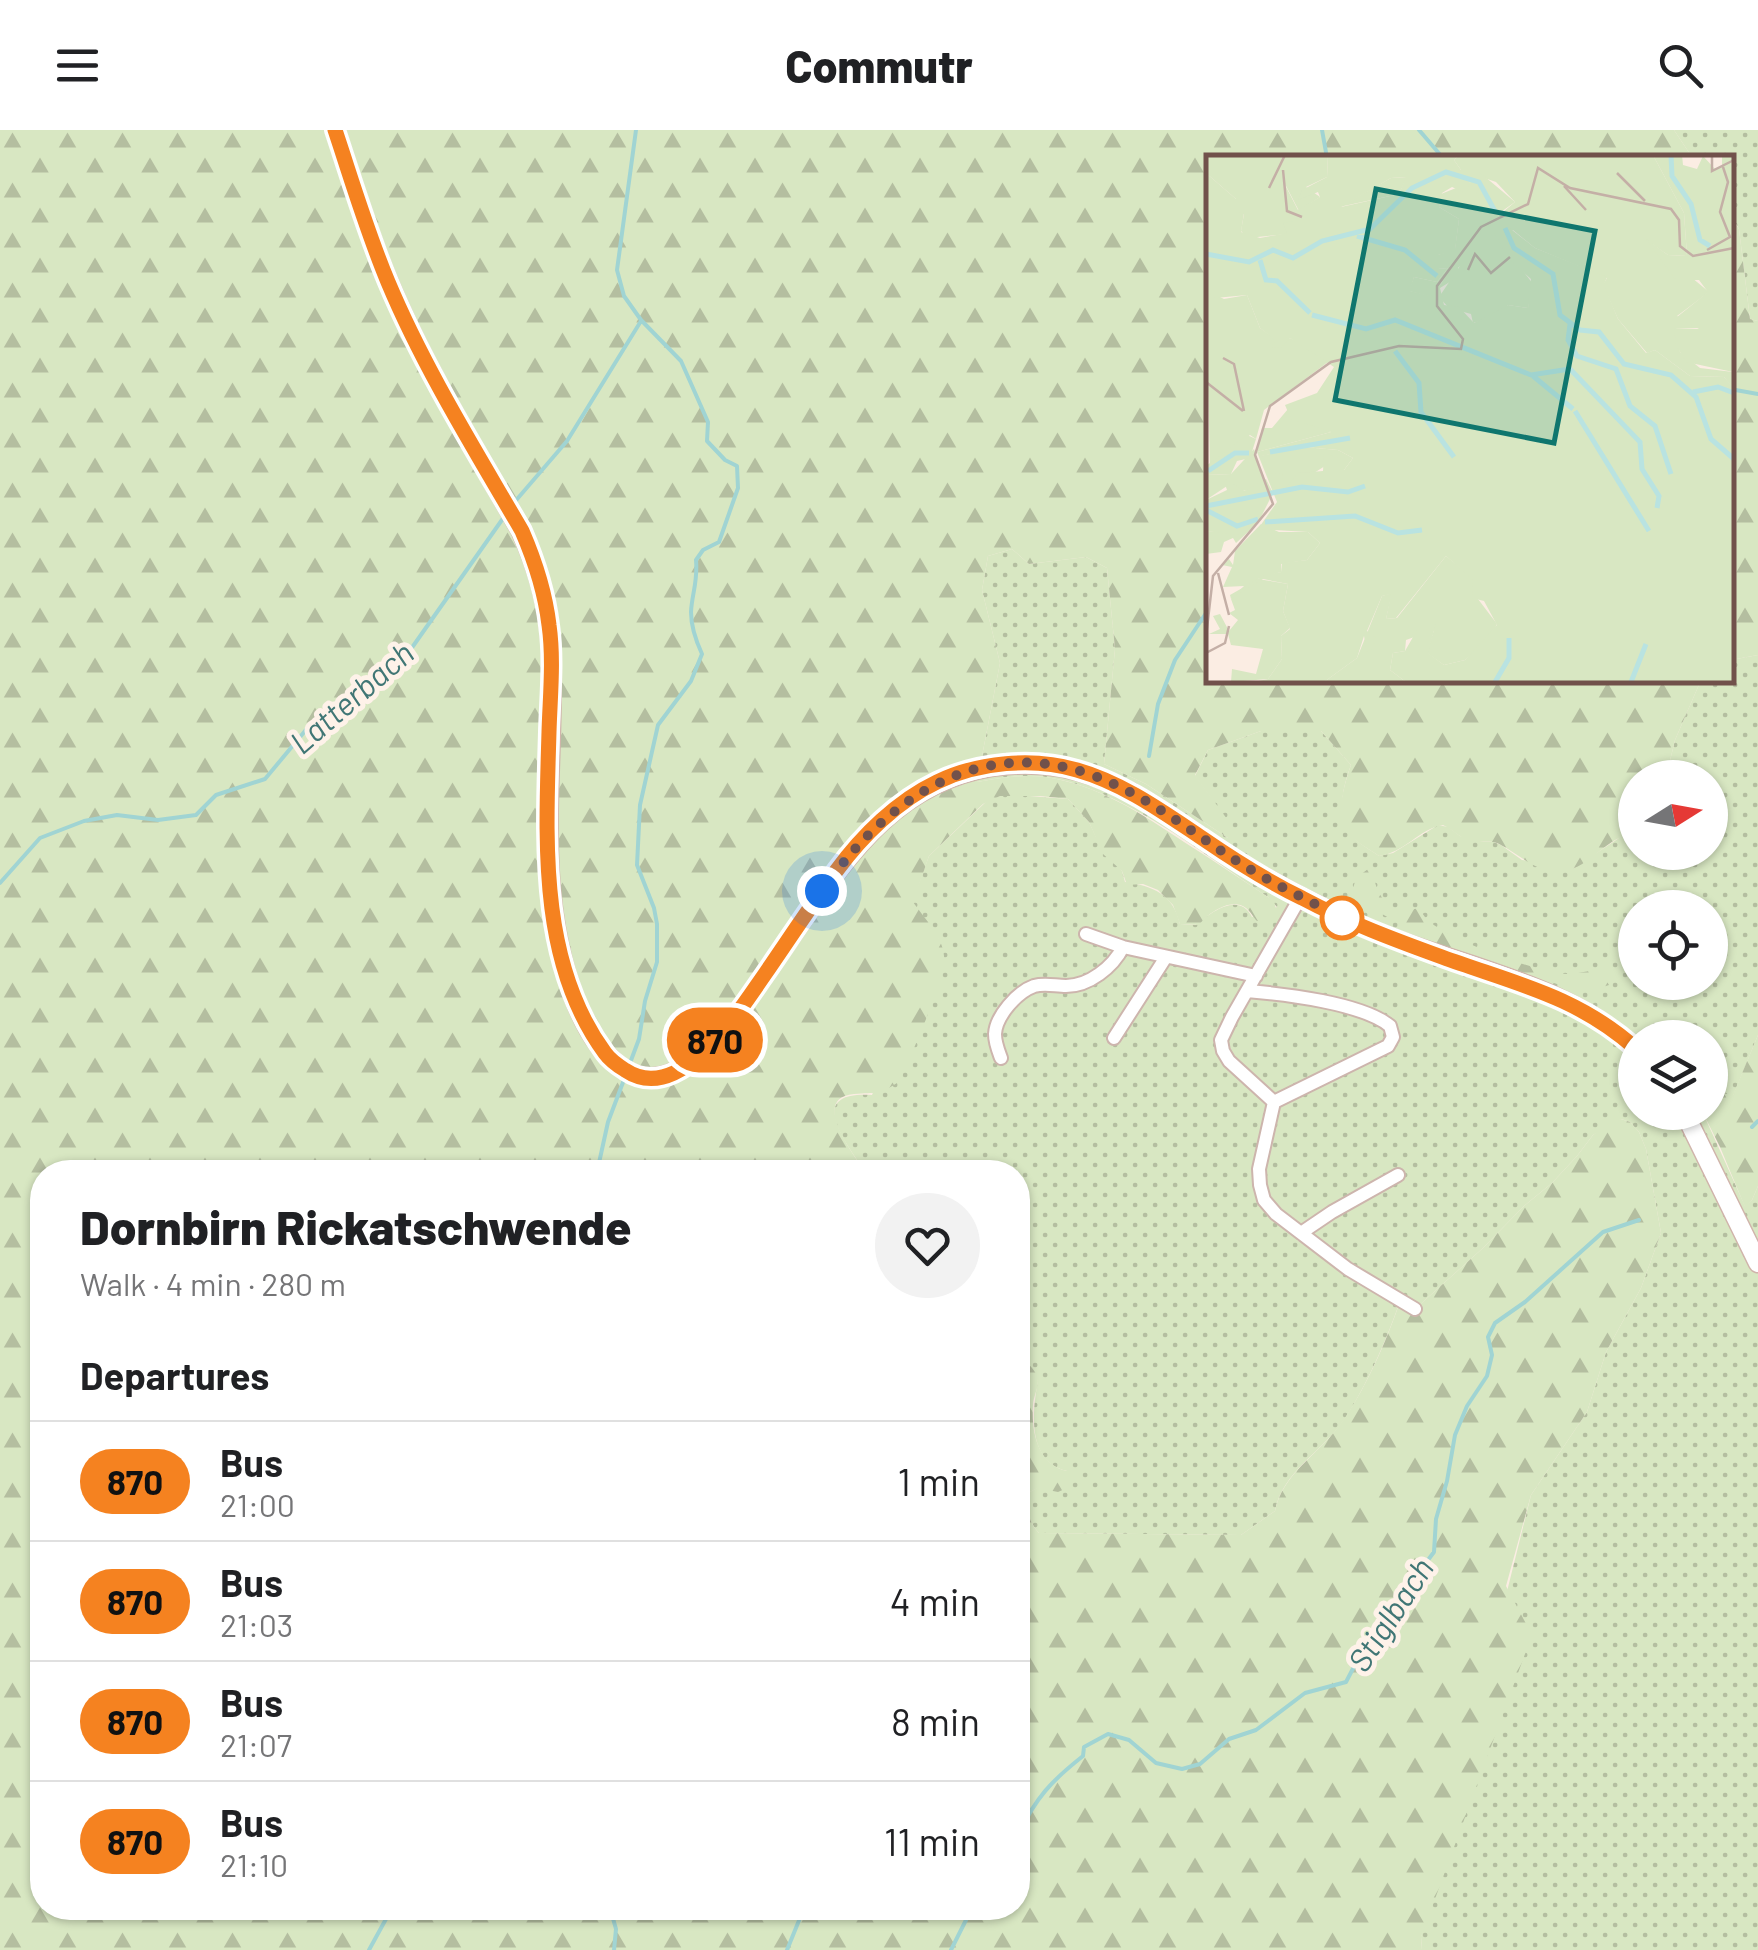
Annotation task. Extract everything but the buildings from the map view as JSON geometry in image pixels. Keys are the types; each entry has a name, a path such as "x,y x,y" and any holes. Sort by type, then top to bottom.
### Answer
{"main road":[{"path":"335,130 388,282 416,342 535,561 550,637 548,849 554,927 570,988 588,1028 608,1058 630,1074 645,1079 674,1073 692,1062 721,1034 838,868 876,826 909,799 937,782 971,770 1015,763 1048,764 1096,776 1153,805 1300,898 1376,932 1534,987 1594,1017 1618,1035"},
{"path":"1693,1130 1758,1263"}],"street":[{"path":"1274,1102 1229,1061 1222,1046 1225,1031 1300,898"},
{"path":"1086,934 1123,947 1256,976"},
{"path":"1001,1058 995,1031 1012,1002 1035,986 1084,982 1114,961 1123,947"},
{"path":"1114,1038 1166,956"},
{"path":"1247,991 1360,1010 1385,1021 1393,1032 1391,1043 1380,1051 1274,1102"},
{"path":"1274,1102 1260,1169 1260,1185 1268,1206 1358,1276 1414,1309"},
{"path":"1302,1233 1398,1175"}],"green space":[{"path":"0,130 1674,130 1691,155 1206,155 1206,682 1700,682 1670,760 1618,760 1618,838 1582,864 1563,871 1544,869 1497,843 1470,841 1443,825 1379,856 1346,830 1341,806 1351,765 1321,731 1261,731 1208,750 1195,775 1235,830 1234,837 1228,838 1146,784 1104,764 1115,649 1107,568 1086,557 1029,564 1012,549 988,556 982,590 1000,663 977,782 1046,777 1101,793 1152,821 1274,901 1277,913 1273,921 1257,921 1246,908 1234,904 1214,911 1199,925 1180,924 1173,905 1158,890 1143,884 1127,885 1122,871 1103,854 1089,822 1068,799 1000,796 983,804 929,856 913,902 940,941 943,967 900,1081 882,1091 841,1098 835,1106 839,1128 857,1160 30,1160 30,1920 1030,1920 1030,1517 1039,1533 1241,1535 1275,1511 1293,1475 1348,1413 1374,1366 1400,1301 1415,1309 1552,1183 1593,1135 1612,1120 1618,1119 1618,1130 1637,1130 1646,1149 1661,1233 1641,1288 1606,1352 1587,1412 1531,1495 1506,1586 1532,1635 1421,1937 1422,1950 0,1950"},
{"path":"1674,130 1758,130 1758,321 1750,319 1739,229 1733,218 1733,155 1691,155"},
{"path":"1733,220 1739,229 1750,319 1758,321 1758,655 1733,660"},
{"path":"1012,549 1029,564 1086,557 1107,568 1115,649 1104,764 1146,784 1228,838 1211,798 1195,776 1208,750 1261,731 1321,731 1351,765 1342,801 1347,828 1355,839 1379,856 1393,853 1438,825 1479,842 1494,842 1522,860 1574,868 1618,839 1618,870 1728,870 1728,760 1670,760 1700,682 1733,682 1733,660 1758,655 1758,1035 1733,1096 1728,1095 1728,1020 1618,1020 1618,1121 1593,1135 1552,1183 1415,1309 1400,1301 1375,1362 1344,1420 1294,1473 1275,1511 1241,1535 1039,1533 1030,1517 1030,1492 1067,1471 1045,1458 1035,1434 1038,1381 1030,1369 1030,1160 858,1160 836,1121 834,1110 839,1101 872,1095 939,940 912,902 929,856 989,799 1017,795 1068,799 1089,822 1122,871 1125,882 1160,893 1172,905 1180,924 1196,925 1216,910 1232,905 1246,909 1252,917 1277,907 1190,843 1104,794 1046,777 977,782 1000,663 982,590 988,556"},
{"path":"1368,869 1390,905 1404,910 1419,908 1439,928 1473,946 1554,972 1572,974 1606,968 1612,971 1613,980 1593,990 1569,988 1436,944 1353,899 1356,878"},
{"path":"1758,1035 1758,1186 1745,1207 1712,1130 1728,1130 1728,1094 1733,1095"},
{"path":"1711,1130 1745,1206 1758,1186 1758,1950 1422,1950 1421,1937 1531,1495 1587,1412 1606,1352 1641,1288 1661,1233 1646,1149 1639,1132"},
{"path":"1030,1366 1038,1384 1033,1415 1038,1446 1049,1462 1067,1471 1071,1478 1067,1488 1058,1492 1038,1488 1030,1492"}],"waterway":[{"path":"630,1063 657,962 654,908 637,865 640,805 658,725 691,681 702,654 691,618 696,560 703,550 719,542 738,488 737,466 725,460 707,441 708,422 681,361 641,320 624,296 617,270 636,130"},
{"path":"1322,130 1326,155"},
{"name":"Stiglbach","path":"1419,130 1440,155"},
{"name":"Latterbach","path":"512,505 567,441 641,321"},
{"name":"Stiglbach","path":"1733,390 1758,394"},
{"name":"Latterbach","path":"0,883 40,838 84,821 117,815 158,820 196,815 216,795 265,779 310,725 334,717 368,692 411,649 504,517"},
{"path":"1149,756 1158,704 1175,660 1206,613"},
{"path":"600,1160 608,1122 625,1077"},
{"name":"Stiglbach","path":"1752,1127 1758,1121"},
{"name":"Stiglbach","path":"1030,1813 1045,1791 1083,1756 1084,1747 1108,1734 1129,1740 1156,1763 1182,1769 1200,1764 1229,1739 1256,1730 1305,1693 1346,1682 1368,1640 1434,1552 1436,1519 1455,1435 1467,1406 1487,1376 1492,1355 1488,1337 1495,1323 1525,1302 1603,1232 1639,1220"},
{"path":"369,1950 385,1920"},
{"path":"613,1920 614,1950"},
{"path":"787,1950 799,1920"},
{"name":"Stiglbach","path":"951,1950 966,1920"}],"bus line":[{"name":"870","path":"335,130 388,282 416,342 535,561 544,592 551,648 548,849 554,927 570,988 588,1028 608,1058 630,1074 645,1079 674,1073 692,1062 721,1034 838,868 894,810 937,782 971,770 1015,763 1048,764 1096,776 1153,805 1300,898 1358,926 1534,987 1618,1034"}],"route":[{"path":"822,891 876,826 937,782 971,770 1015,763 1048,764 1076,769 1126,790 1233,859 1342,918"}]}
